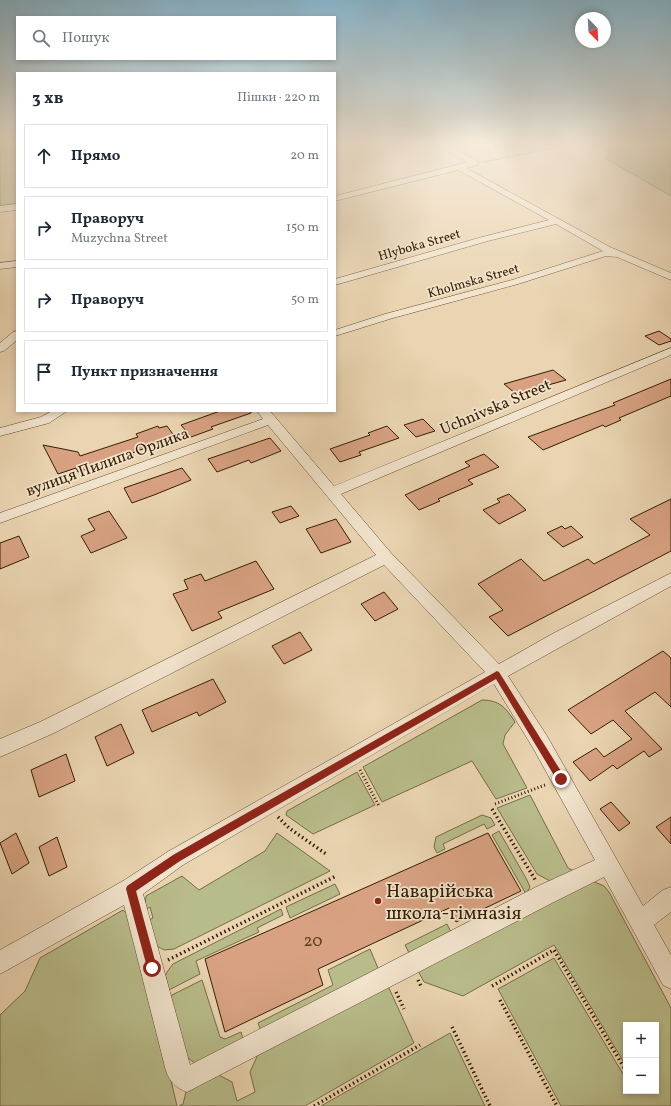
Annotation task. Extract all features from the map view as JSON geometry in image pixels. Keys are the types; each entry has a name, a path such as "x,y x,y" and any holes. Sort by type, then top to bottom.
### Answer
{"street":[{"path":"336,199 353,195"},
{"path":"509,195 617,254 671,276"},
{"path":"0,209 16,207"},
{"name":"Hlyboka Street","path":"336,282 485,239 557,221"},
{"name":"Kholmska Street","path":"336,333 389,316 515,282 600,255 617,254"},
{"path":"0,266 16,264"},
{"path":"0,349 16,335"},
{"name":"Uchnivska Street","path":"333,492 671,351"},
{"path":"0,432 45,420 59,412"},
{"path":"267,416 333,492 386,557 497,674 561,779 671,976"},
{"name":"вулиця Пилипа Орлика","path":"0,518 267,416"},
{"path":"0,748 48,727 386,557"},
{"path":"0,963 131,889 176,858 497,674 671,579"},
{"path":"131,889 178,1071 187,1080 544,895 609,864"},
{"path":"641,921 671,898"}],"path":[{"path":"353,757 379,806"},
{"path":"495,804 561,779"},
{"path":"271,804 280,820 326,854"},
{"path":"492,809 544,895"},
{"path":"152,968 336,876"},
{"path":"492,986 554,950 623,1066"},
{"path":"500,1000 557,1106"},
{"path":"452,1027 490,1106"},
{"path":"314,1106 420,1045"}],"green space":[{"path":"0,195 16,195 16,207 0,209"},
{"path":"482,700 498,703 509,713 515,722 505,735 503,744 527,788 496,799 472,761 382,802 363,767"},
{"path":"357,772 375,805 313,834 286,815 287,811"},
{"path":"530,795 568,868 576,872 550,881 537,874 497,808"},
{"path":"482,815 491,818 495,825 487,829 484,824 443,844 445,849 437,853 434,847 436,837"},
{"path":"499,831 530,887 526,894 492,835"},
{"path":"277,833 330,871 174,949 164,950 155,945 147,921 153,918 150,907 144,911 146,896 182,876 199,890 265,851"},
{"path":"590,880 604,886 609,892 671,1008 671,1106 561,1106 498,989 554,958 623,1074 623,1094 659,1094 659,1022 623,1022 623,1061 554,945 463,996 424,982 417,969"},
{"path":"335,884 340,894 290,918 286,907"},
{"path":"281,909 283,915 257,928 259,932 196,961 200,974 165,992 165,977 173,964"},
{"path":"123,910 133,919 177,1106 0,1106 0,1015 25,991 40,958"},
{"path":"447,924 453,936 411,957 405,945"},
{"path":"370,949 380,973 262,1034 258,1023 333,985 328,970"},
{"path":"202,980 220,1037 225,1039 241,1032 244,1043 195,1063 184,1055 168,997"},
{"path":"388,986 414,1043 305,1106 179,1106 183,1104 186,1092 219,1075 232,1082 237,1101 255,1092 250,1072 259,1052"},
{"path":"450,1033 485,1106 321,1106"}],"building":[{"path":"659,331 671,339 671,341 659,345 645,336"},
{"path":"553,370 566,380 516,394 504,384"},
{"path":"671,379 671,396 619,418 621,420 605,427 603,425 543,450 528,437 615,405 613,403"},
{"path":"217,412 251,412 211,427 213,429 191,437 181,425"},
{"path":"423,419 435,431 416,437 404,425"},
{"path":"158,426 159,428 167,426 175,437 132,453 134,456 108,465 107,462 78,472 76,468 58,474 43,445 78,452 80,456 138,437 136,434"},
{"path":"387,426 399,438 359,452 361,455 340,462 330,449 370,435 368,433"},
{"path":"270,438 281,451 251,463 249,460 217,472 208,459"},
{"path":"484,454 499,467 468,480 473,484 438,499 440,501 419,510 405,495 470,466 465,462"},
{"path":"182,468 191,480 132,503 124,488"},
{"path":"509,494 526,510 499,524 483,510 500,502 497,499"},
{"path":"671,499 671,551 508,636 489,617 503,610 478,584 521,559 544,581 588,559 594,564 650,535 630,519"},
{"path":"291,506 299,516 280,523 272,512"},
{"path":"109,511 127,538 91,553 81,536 95,530 88,519"},
{"path":"336,519 351,542 321,553 306,529"},
{"path":"562,526 565,529 571,526 583,537 563,547 547,533"},
{"path":"19,536 29,557 0,569 0,543"},
{"path":"256,561 274,589 218,612 222,618 192,631 173,594 188,589 184,580 201,574 205,581"},
{"path":"384,592 398,609 375,621 361,604"},
{"path":"300,632 312,650 284,664 272,646"},
{"path":"663,651 671,658 671,707 655,692 625,711 662,749 649,757 644,751 617,769 613,765 590,781 573,762 596,748 604,757 632,739 613,720 591,734 568,710"},
{"path":"213,679 226,702 199,716 197,712 152,732 142,710"},
{"path":"121,724 134,753 107,766 95,737"},
{"path":"66,754 75,781 39,797 31,770"},
{"path":"611,802 630,823 619,831 600,809"},
{"path":"671,817 671,844 656,827"},
{"path":"16,833 29,863 12,874 0,843"},
{"path":"488,833 521,891 456,922 449,908 318,969 323,985 225,1032 205,959"},
{"path":"57,837 67,867 49,876 39,847"}],"place":[{"name":"Наварійська школа-гімназія","path":"378,901"}],"route":[{"path":"152,968 131,889 176,858 497,674 540,742 561,779"}]}
